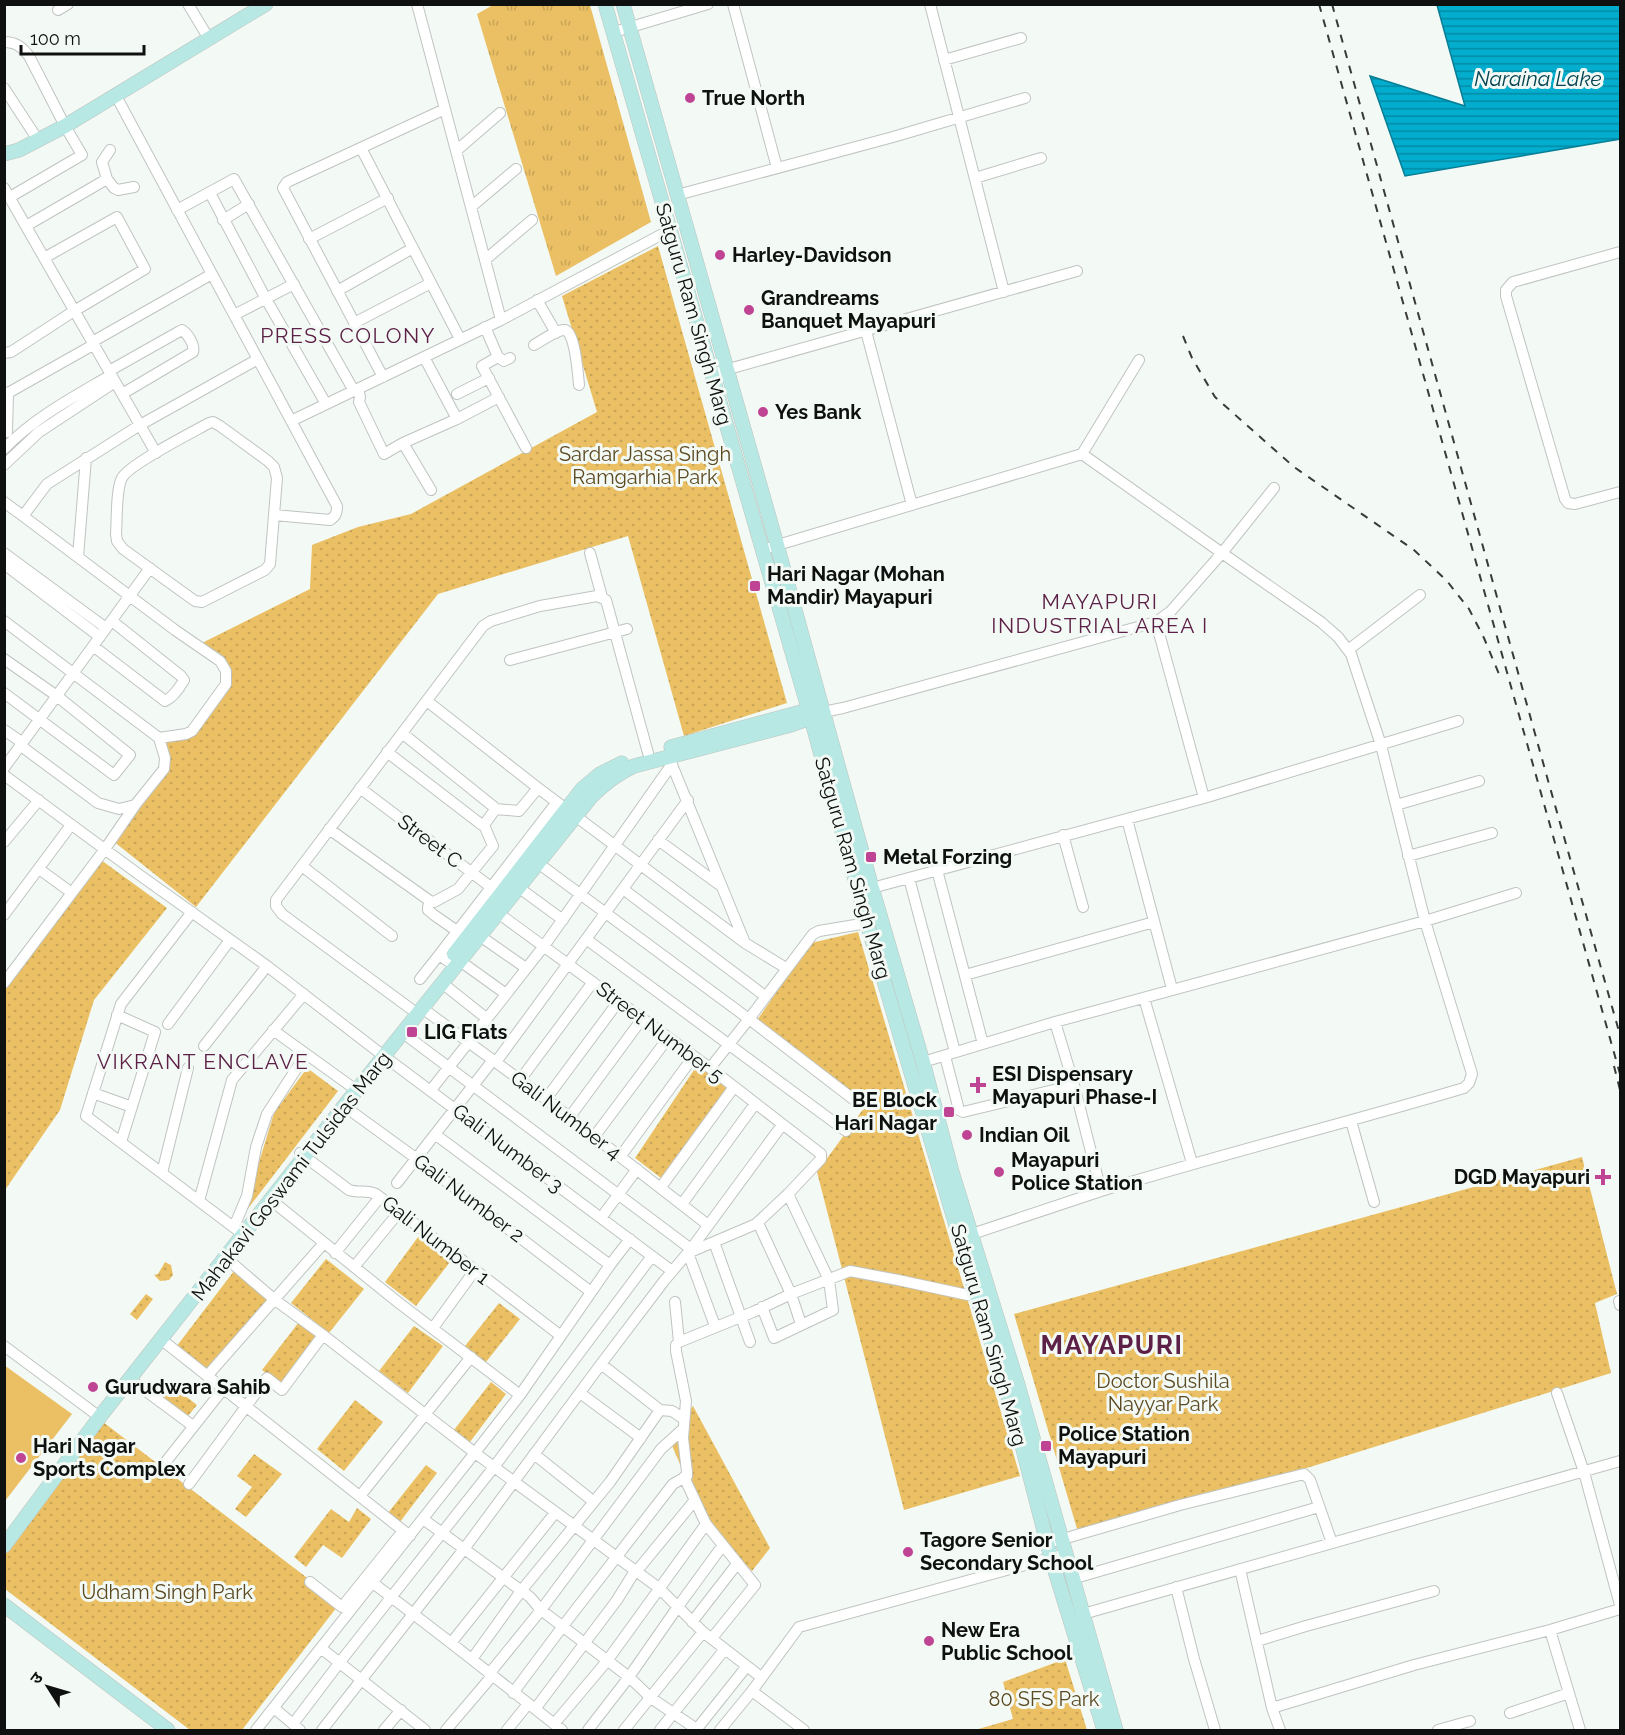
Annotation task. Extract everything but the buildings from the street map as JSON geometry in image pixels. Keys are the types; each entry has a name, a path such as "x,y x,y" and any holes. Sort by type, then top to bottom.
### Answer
{"main road":[{"path":"4,154 19,150 65,126 266,4"},
{"name":"Satguru Ram Singh Marg","path":"605,4 762,549 818,712 872,888 923,1062 952,1172 1018,1385 1054,1542 1051,1558 1104,1731"},
{"name":"Satguru Ram Singh Marg","path":"623,4 777,545 867,922 977,1297 1054,1542 1065,1554 1116,1731"},
{"name":"Mahakavi Goswami Tulsidas Marg","path":"4,1530 98,1416 131,1380 226,1258 239,1231 271,1200 352,1087 403,1033 449,959 582,789 600,774 619,763 648,753 818,712"},
{"name":"Mahakavi Goswami Tulsidas Marg","path":"499,894 518,887 538,863 566,809 618,773 634,766 670,761 791,725 818,712"},
{"name":"Mahakavi Goswami Tulsidas Marg","path":"4,1546 98,1416 239,1231 344,1106 417,1009 442,983 449,959 480,936 498,913 499,894"},
{"path":"4,1605 168,1731"}],"street":[{"path":"58,10 68,4"},
{"path":"188,4 209,39"},
{"path":"417,4 501,320"},
{"path":"614,32 708,4"},
{"path":"733,4 777,168"},
{"path":"930,4 1004,292"},
{"path":"944,60 1021,38"},
{"path":"4,42 17,44 29,56 82,155 7,192 156,453"},
{"path":"4,88 38,140"},
{"path":"116,94 337,506 335,517 330,520 274,515"},
{"path":"677,195 1025,98"},
{"path":"383,377 284,192 284,184 444,109"},
{"path":"456,151 500,113"},
{"path":"362,148 460,339"},
{"path":"110,150 102,162 107,179 118,190 134,187"},
{"path":"975,178 1041,158"},
{"path":"471,207 516,169"},
{"path":"26,226 107,179"},
{"path":"177,210 234,179 360,397 359,402 384,454 499,397"},
{"path":"210,193 266,299 326,404"},
{"path":"309,239 388,198"},
{"path":"223,220 249,204"},
{"path":"4,352 11,352 145,269 117,218 44,258"},
{"path":"485,261 532,219"},
{"path":"291,421 501,320 670,230"},
{"path":"337,291 413,248"},
{"path":"1620,252 1513,282 1506,290 1506,296 1565,499 1568,503 1575,504 1620,492"},
{"path":"711,374 1077,271"},
{"path":"4,430 7,432 6,392 212,274"},
{"path":"354,323 431,283"},
{"path":"234,315 294,284"},
{"path":"537,300 556,333"},
{"path":"485,327 498,357 504,361 510,358"},
{"path":"4,449 38,419 112,376 180,331 183,330 186,333 194,352 122,394"},
{"path":"534,345 566,330 571,335 579,385"},
{"path":"866,331 912,505"},
{"path":"424,357 457,419"},
{"path":"498,357 483,366 526,448"},
{"path":"23,516 47,484 140,425 258,359"},
{"path":"762,549 1082,454 1139,360"},
{"path":"4,465 39,432 112,376"},
{"path":"457,394 489,378"},
{"path":"209,423 216,423 274,467 277,478 274,515 271,560 268,568 202,602 195,601 119,546 116,534 121,479 128,470 209,423"},
{"path":"404,443 431,490"},
{"path":"972,1234 1192,1163 1464,1088 1472,1074 1425,921 1381,745 1351,654 1338,637 1321,622 1082,454"},
{"path":"78,557 86,458"},
{"path":"818,712 855,705 1156,622 1171,611 1222,553 1274,488"},
{"path":"4,502 220,661 225,671 226,684 192,731 159,738"},
{"path":"4,553 103,633 165,701 184,680 181,676 103,633 4,564"},
{"path":"590,553 602,597 608,604 648,753"},
{"path":"4,768 150,568"},
{"path":"1348,650 1420,595"},
{"name":"Gali Number 4","path":"602,597 540,606 486,623 276,900 278,909 546,1099 708,1225"},
{"path":"4,621 159,738 165,759 164,769 135,804 105,849 4,983"},
{"path":"1156,622 1203,798"},
{"path":"510,660 627,629"},
{"path":"4,659 57,696 130,755 114,775 4,693"},
{"path":"427,701 538,788 745,943 786,968"},
{"path":"872,888 1203,798 1458,721"},
{"path":"4,730 98,803 119,809 135,804"},
{"path":"402,733 495,809 519,811 538,788"},
{"path":"329,829 434,902 454,892 493,846 484,825 387,752"},
{"path":"670,761 745,943"},
{"path":"431,1090 544,946 581,895 670,761"},
{"name":"Gali Number 3","path":"4,775 267,966 672,1271"},
{"path":"1395,806 1479,781"},
{"name":"Street C","path":"360,788 499,894"},
{"path":"4,842 39,800"},
{"path":"397,1183 568,964 688,800"},
{"path":"484,825 495,809"},
{"path":"1127,819 1172,989"},
{"path":"4,915 10,900 39,869 71,825"},
{"path":"1408,856 1492,833"},
{"path":"1063,835 1083,907"},
{"path":"658,840 723,886"},
{"path":"538,863 854,1098"},
{"path":"302,866 393,936"},
{"path":"39,869 72,893"},
{"path":"937,870 983,1044"},
{"path":"909,878 950,1054 959,1110 963,1112 1074,1085"},
{"path":"518,887 562,920"},
{"path":"622,889 765,996"},
{"path":"923,1062 1055,1022 1425,921 1516,893"},
{"path":"420,980 449,959 457,931 499,894"},
{"path":"430,901 428,907 430,912 457,931"},
{"path":"192,912 121,1004 86,1116 239,1231 256,1147 267,1114 306,1054"},
{"name":"Street Number 5","path":"498,913 710,1068 821,1154 821,1159 788,1194"},
{"path":"710,1068 813,934 867,922"},
{"path":"965,975 1154,922"},
{"path":"480,936 526,968"},
{"path":"586,939 846,1131"},
{"path":"168,1024 230,940"},
{"path":"449,959 506,994"},
{"path":"204,1046 267,966"},
{"path":"520,1080 592,982"},
{"path":"442,983 486,1018"},
{"path":"199,1201 232,1080 304,994"},
{"path":"1144,998 1192,1163"},
{"path":"546,1099 618,1002"},
{"path":"117,1015 155,1032 121,1142"},
{"path":"569,1118 642,1019"},
{"path":"1055,1022 1101,1191"},
{"path":"273,1030 352,1087"},
{"path":"403,1033 689,1251 715,1326"},
{"path":"594,1137 668,1038"},
{"path":"620,1157 693,1057"},
{"path":"162,1173 188,1068"},
{"path":"661,1187 734,1087"},
{"path":"93,1093 132,1107"},
{"path":"682,1204 755,1104"},
{"name":"Gali Number 2","path":"344,1106 591,1292"},
{"path":"1351,1121 1374,1202"},
{"path":"322,1731 464,1550 782,1125"},
{"path":"436,1135 610,1265"},
{"name":"Gali Number 1","path":"302,1155 349,1190 372,1192 380,1197 561,1336"},
{"path":"602,1218 637,1169"},
{"path":"689,1251 756,1224 788,1194 829,1280 833,1311 774,1338 762,1307"},
{"path":"335,1252 380,1197"},
{"path":"271,1200 520,1395"},
{"path":"354,1267 399,1212"},
{"path":"756,1224 760,1227 791,1294 801,1324"},
{"path":"310,1581 342,1607 423,1519 475,1453 520,1395 630,1239"},
{"path":"714,1242 750,1342"},
{"path":"208,1375 324,1243"},
{"path":"274,1708 297,1727 340,1662 494,1467 652,1256"},
{"path":"226,1258 275,1300 475,1453 659,1588 692,1622 761,1677"},
{"path":"433,1328 475,1270"},
{"path":"513,1693 673,1484 687,1476 682,1438 686,1401 676,1351 676,1345 679,1342 850,1271 977,1297"},
{"path":"675,1302 679,1342"},
{"path":"189,1484 267,1378 282,1390 323,1335"},
{"path":"162,1340 407,1534"},
{"path":"4,1346 98,1416"},
{"path":"360,1496 471,1357"},
{"path":"601,1364 660,1410 672,1411 683,1424"},
{"path":"131,1380 193,1426"},
{"path":"164,1464 224,1388"},
{"path":"580,1393 640,1438"},
{"path":"1272,1708 1414,1665 1550,1630 1620,1607 1584,1472 1557,1393"},
{"path":"472,1659 521,1591 594,1502 660,1410"},
{"path":"446,1731 541,1610 661,1449 683,1424"},
{"path":"534,1454 594,1502"},
{"path":"1083,1614 1620,1461"},
{"path":"1054,1542 1304,1474 1310,1480 1332,1543"},
{"path":"624,1731 707,1635 755,1585 706,1524 684,1478"},
{"path":"507,1731 532,1707 586,1643 635,1572 695,1500"},
{"path":"1072,1579 1319,1507"},
{"path":"451,1642 555,1513"},
{"path":"423,1519 530,1597 541,1610 630,1677 651,1698 697,1730 747,1666"},
{"path":"373,1583 558,1727 706,1524"},
{"path":"256,1731 373,1583 407,1534"},
{"path":"588,1731 630,1677 723,1545"},
{"path":"720,1731 799,1627 1065,1554"},
{"path":"692,1622 737,1564"},
{"path":"1240,1569 1272,1708 1280,1731"},
{"path":"1176,1587 1215,1731"},
{"path":"1257,1641 1434,1591"},
{"path":"1550,1630 1580,1731"},
{"path":"322,1649 363,1679 425,1731"},
{"path":"660,1731 724,1649"},
{"path":"752,1691 804,1731"},
{"path":"1510,1713 1569,1693"},
{"path":"384,1731 401,1710"},
{"path":"1438,1731 1470,1721"}],"green space":[{"path":"493,5 590,5 651,222 556,276 477,14"},
{"name":"Sardar Jassa Singh Ramgarhia Park","path":"658,246 787,703 684,736 628,536 438,594 196,907 113,841 169,765 162,741 193,736 230,687 223,658 202,643 310,589 312,545 358,527 411,514 597,412 562,296"},
{"path":"101,860 167,908 94,1000 60,1110 5,1190 4,991"},
{"path":"858,932 1020,1476 904,1510 817,1172 864,1108 755,1023 811,943"},
{"path":"698,1064 729,1088 661,1178 635,1158"},
{"path":"307,1068 338,1091 243,1215 274,1113"},
{"name":"Doctor Sushila Nayyar Park","path":"1582,1157 1617,1294 1595,1303 1611,1373 1080,1539 1014,1314"},
{"path":"418,1237 450,1262 416,1306 385,1282"},
{"path":"326,1259 364,1289 329,1333 291,1303"},
{"path":"165,1262 171,1265 173,1275 169,1280 160,1281 154,1275 158,1274"},
{"path":"234,1271 274,1302 211,1381 173,1351"},
{"path":"146,1294 153,1299 137,1320 130,1314"},
{"path":"499,1303 520,1319 486,1362 465,1346"},
{"path":"299,1322 323,1343 285,1389 262,1370"},
{"path":"414,1326 443,1346 408,1393 379,1371"},
{"name":"Hari Nagar Sports Complex","path":"4,1365 72,1414 5,1501 4,1501"},
{"path":"491,1382 506,1394 470,1442 454,1430"},
{"path":"170,1384 197,1405 187,1417 161,1396"},
{"path":"355,1400 383,1422 344,1471 317,1449"},
{"path":"693,1406 770,1548 752,1571 705,1522 670,1441 678,1425"},
{"name":"Udham Singh Park","path":"103,1422 340,1603 242,1730 190,1730 5,1589 4,1551"},
{"path":"254,1454 282,1474 246,1517 235,1509 252,1487 237,1476"},
{"path":"426,1465 437,1473 400,1522 388,1513"},
{"path":"357,1508 371,1519 342,1558 323,1545 306,1567 294,1557 331,1509 349,1522"},
{"name":"80 SFS Park","path":"1065,1659 1087,1730 975,1730 1013,1719 1003,1682"}],"water":[{"name":"Naraina Lake","path":"1437,5 1620,5 1620,139 1405,176 1370,76 1465,106"}],"railway":[{"path":"1319,4 1620,1074"},
{"path":"1332,4 1620,1035"},
{"path":"1183,336 1192,358 1215,397 1294,467 1414,550 1447,581 1469,609 1499,674"},
{"path":"1614,1066 1620,1090"}],"place":[{"name":"True North","path":"690,98"},
{"name":"Harley-Davidson","path":"720,255"},
{"name":"Grandreams Banquet Mayapuri","path":"749,310"},
{"name":"Yes Bank","path":"763,412"},
{"name":"Hari Nagar (Mohan Mandir) Mayapuri","path":"755,586"},
{"name":"Metal Forzing","path":"871,857"},
{"name":"LIG Flats","path":"412,1032"},
{"name":"ESI Dispensary Mayapuri Phase-I","path":"978,1085"},
{"name":"BE Block Hari Nagar","path":"949,1112"},
{"name":"Indian Oil","path":"967,1135"},
{"name":"Mayapuri Police Station","path":"999,1172"},
{"name":"DGD Mayapuri","path":"1603,1177"},
{"name":"Gurudwara Sahib","path":"93,1387"},
{"name":"Police Station Mayapuri","path":"1046,1446"},
{"name":"Hari Nagar Sports Complex","path":"21,1458"},
{"name":"Tagore Senior Secondary School","path":"908,1552"},
{"name":"New Era Public School","path":"929,1641"}],"district":[{"name":"PRESS COLONY","path":"348,336"},
{"name":"MAYAPURI INDUSTRIAL AREA I","path":"1100,614"},
{"name":"VIKRANT ENCLAVE","path":"203,1062"},
{"name":"MAYAPURI","path":"1112,1345"}]}
